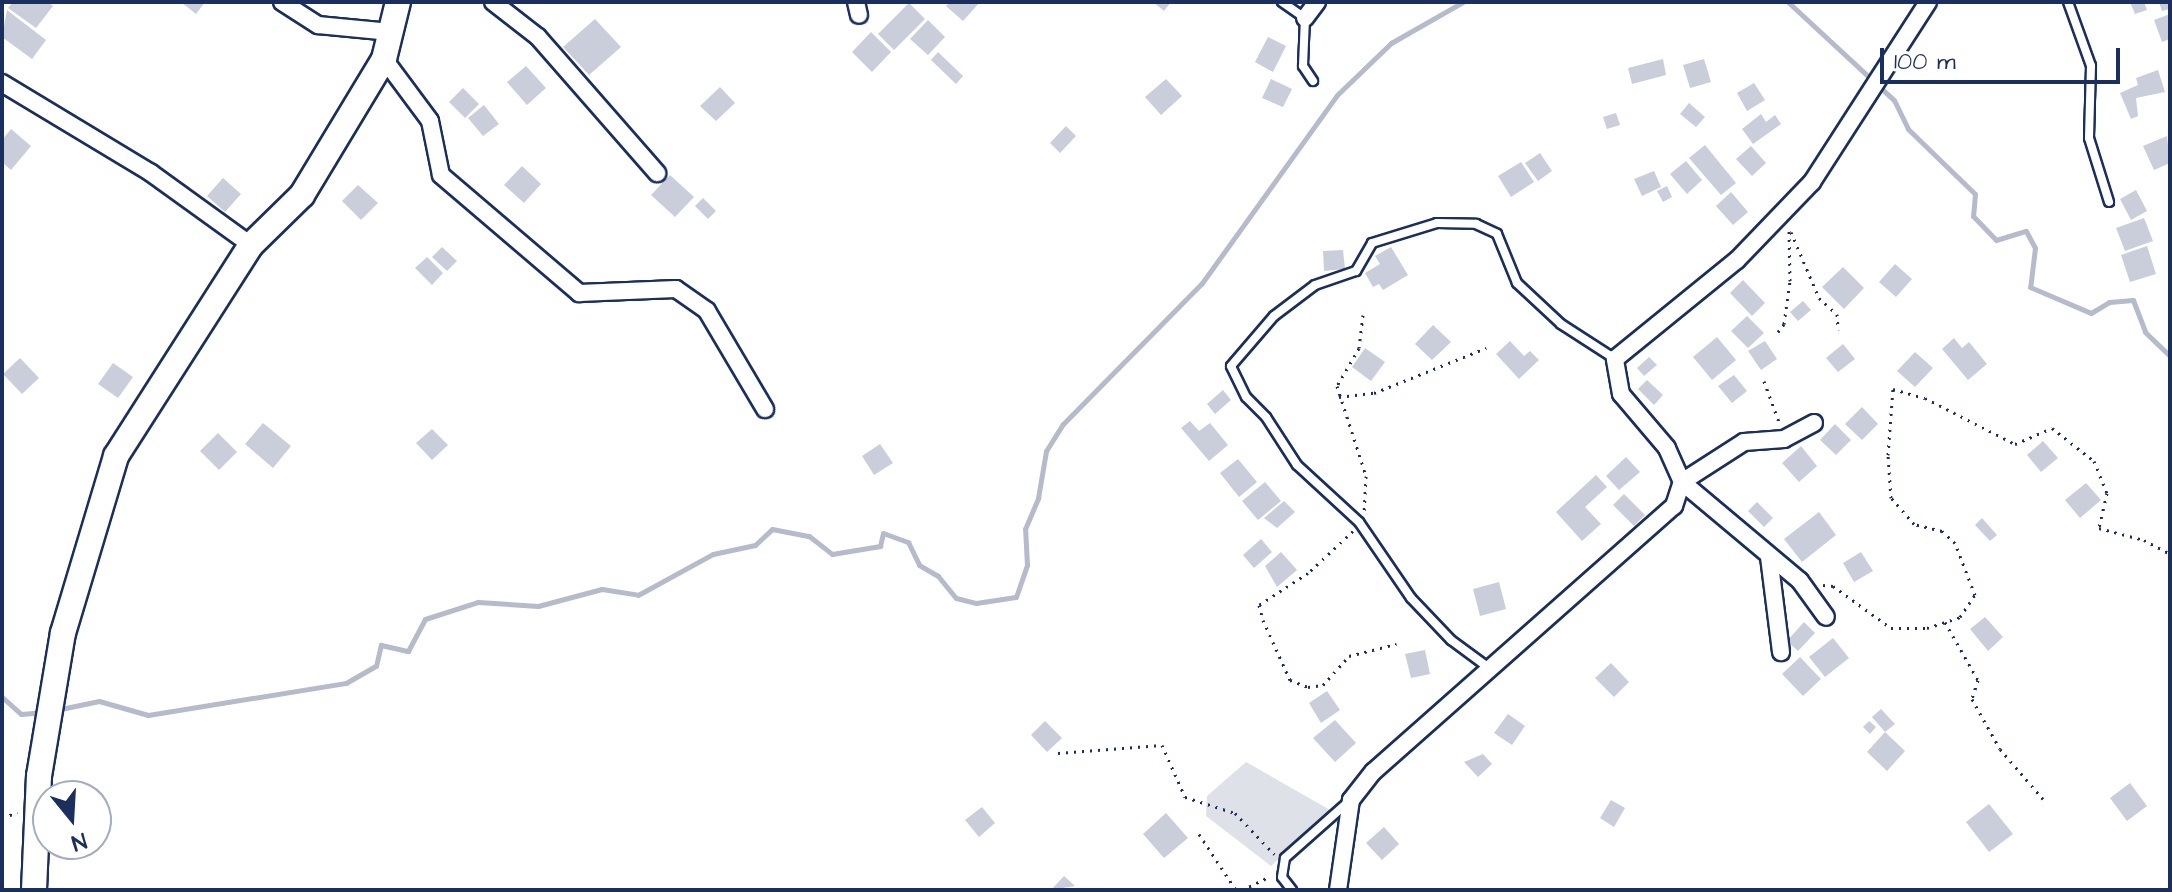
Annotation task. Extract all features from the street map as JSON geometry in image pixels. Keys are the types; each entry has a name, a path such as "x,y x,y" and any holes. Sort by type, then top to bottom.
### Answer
{"street":[{"path":"282,2 318,25 391,32"},
{"path":"34,890 39,776 63,633 116,456 251,245 302,195 384,59 398,2"},
{"path":"493,2 538,37 657,173"},
{"path":"1305,18 1317,2"},
{"path":"1826,617 1800,581 1682,482 1667,448 1621,394 1615,359 1783,223 1873,91 1928,2"},
{"path":"384,59 430,121 441,175 579,293 676,289 707,311 765,409"},
{"path":"2,83 151,173 251,245"},
{"path":"1338,890 1351,800 1373,772 1674,506 1682,482 1744,442 1784,439 1814,423"},
{"path":"1769,557 1781,652"}],"lane":[{"path":"1282,2 1305,18 1303,66 1313,81"},
{"path":"2068,2 2091,66 2089,138 2109,202"},
{"path":"1489,668 1451,640 1411,598 1359,522 1297,465 1266,417 1246,397 1231,366 1274,316 1315,285 1356,271 1372,243 1437,223 1476,224 1497,234 1517,283 1561,324 1615,359"},
{"path":"1292,890 1283,870 1285,858 1351,800"}],"path":[{"path":"1783,223 1819,298 1837,314 1838,330"},
{"path":"1778,332 1789,292 1783,223"},
{"path":"1363,315 1359,348 1337,386 1366,476 1368,501 1359,522 1308,573 1259,605 1290,680 1308,687 1323,685 1349,656 1396,644"},
{"path":"1339,397 1374,393 1486,348"},
{"path":"1764,381 1784,439"},
{"path":"1800,581 1833,586 1891,628 1945,622 1960,617 1975,595 1971,574 1942,531 1914,524 1891,498 1888,455 1893,389 1925,398 2015,444 2052,428 2094,461 2107,493 2099,528 2144,540 2170,554"},
{"path":"1945,622 1978,680 1972,699 2000,749 2043,799"},
{"path":"1058,753 1162,745 1185,797 1235,813 1269,852 1285,858"},
{"path":"1199,834 1236,890"},
{"path":"1242,890 1283,870"}],"shaded area":[{"path":"1246,762 1330,810 1271,866 1206,816 1207,796"}],"building":[{"path":"13,2 48,2 53,6 36,28 8,8"},
{"path":"181,2 205,2 196,14"},
{"path":"950,2 980,2 963,21 946,6"},
{"path":"1153,2 1171,2 1164,11"},
{"path":"2130,2 2144,2 2147,10 2135,14"},
{"path":"2159,2 2170,2 2170,9 2162,11"},
{"path":"909,3 925,19 894,50 878,34"},
{"path":"7,10 46,40 32,59 2,37"},
{"path":"2170,14 2170,39 2162,42 2154,20"},
{"path":"595,19 621,47 589,75 563,47"},
{"path":"928,20 945,37 928,55 910,39"},
{"path":"871,32 891,52 872,72 852,52"},
{"path":"1268,37 1286,46 1273,72 1255,62"},
{"path":"938,52 963,76 956,84 931,60"},
{"path":"1663,59 1666,75 1632,84 1628,68"},
{"path":"1704,59 1711,82 1690,88 1683,65"},
{"path":"526,66 546,88 527,105 507,82"},
{"path":"2158,70 2165,92 2136,98 2138,116 2131,119 2120,93 2138,85 2136,78"},
{"path":"1166,79 1182,96 1161,115 1145,97"},
{"path":"1271,79 1292,89 1283,107 1262,98"},
{"path":"1754,83 1765,100 1747,111 1737,93"},
{"path":"720,87 735,103 716,121 700,106"},
{"path":"463,88 479,104 465,118 449,102"},
{"path":"1689,103 1705,117 1696,127 1680,114"},
{"path":"484,105 499,124 483,136 468,118"},
{"path":"1616,113 1620,125 1607,129 1603,117"},
{"path":"1761,114 1766,122 1775,115 1781,124 1753,144 1742,129"},
{"path":"1066,126 1076,136 1060,153 1050,143"},
{"path":"11,129 31,146 11,170 2,162 2,140"},
{"path":"2167,136 2170,163 2154,170 2143,146"},
{"path":"1705,145 1736,183 1721,195 1689,158"},
{"path":"1751,146 1766,163 1752,176 1736,159"},
{"path":"1540,153 1552,171 1538,181 1525,163"},
{"path":"1686,161 1702,180 1687,194 1670,174"},
{"path":"1521,162 1534,182 1511,197 1498,176"},
{"path":"522,166 541,184 524,203 504,185"},
{"path":"1654,171 1661,187 1642,196 1634,179"},
{"path":"670,175 694,197 675,217 651,195"},
{"path":"223,178 241,194 225,212 207,196"},
{"path":"358,185 378,203 361,220 342,201"},
{"path":"1667,186 1672,197 1663,202 1657,191"},
{"path":"2136,190 2147,211 2131,220 2120,199"},
{"path":"1731,192 1748,212 1733,225 1716,206"},
{"path":"703,198 716,211 708,219 695,206"},
{"path":"2144,218 2153,241 2125,251 2116,228"},
{"path":"2147,246 2156,274 2130,282 2121,255"},
{"path":"442,247 457,261 447,271 432,257"},
{"path":"1391,247 1408,275 1383,290 1379,284 1373,287 1365,273 1380,264 1375,256"},
{"path":"1343,250 1345,269 1324,271 1323,251"},
{"path":"427,257 443,273 432,285 415,268"},
{"path":"1895,264 1912,279 1896,297 1879,282"},
{"path":"1843,267 1864,288 1844,309 1822,287"},
{"path":"1743,280 1765,303 1752,316 1730,293"},
{"path":"1803,301 1811,310 1798,321 1790,312"},
{"path":"1747,316 1764,333 1748,348 1731,331"},
{"path":"1433,325 1451,342 1432,360 1415,344"},
{"path":"1717,337 1736,360 1712,380 1693,357"},
{"path":"1954,338 1962,348 1969,342 1987,364 1968,380 1942,349"},
{"path":"1510,341 1524,356 1530,351 1539,360 1519,379 1496,354"},
{"path":"1765,341 1777,359 1761,370 1748,351"},
{"path":"1843,344 1855,359 1838,372 1826,358"},
{"path":"1365,348 1385,362 1371,381 1352,367"},
{"path":"1915,352 1933,368 1915,387 1897,371"},
{"path":"1649,357 1657,365 1644,376 1637,368"},
{"path":"20,358 39,378 22,394 3,374"},
{"path":"113,363 133,377 118,398 98,384"},
{"path":"1734,375 1747,391 1732,403 1718,386"},
{"path":"1647,380 1663,395 1654,405 1638,389"},
{"path":"1223,390 1231,400 1215,414 1207,404"},
{"path":"1862,407 1878,424 1862,440 1845,424"},
{"path":"1190,421 1199,431 1210,423 1228,445 1209,461 1181,428"},
{"path":"263,423 291,446 273,468 245,444"},
{"path":"1835,424 1851,440 1836,455 1820,440"},
{"path":"432,429 448,445 432,460 416,443"},
{"path":"218,433 237,452 219,470 200,451"},
{"path":"2043,441 2058,458 2041,472 2027,455"},
{"path":"880,444 893,463 874,475 862,456"},
{"path":"1801,446 1817,466 1799,482 1782,463"},
{"path":"1626,457 1640,472 1619,490 1606,476"},
{"path":"1238,459 1257,482 1239,497 1220,473"},
{"path":"1596,475 1607,487 1585,507 1601,524 1582,541 1556,512"},
{"path":"1265,482 1281,501 1258,520 1242,501"},
{"path":"2086,483 2101,500 2080,518 2065,500"},
{"path":"1624,494 1645,515 1634,526 1613,505"},
{"path":"1284,501 1295,512 1277,528 1264,518"},
{"path":"1757,502 1773,518 1764,527 1748,511"},
{"path":"1819,512 1836,535 1802,562 1784,539"},
{"path":"1982,518 1997,535 1990,541 1975,525"},
{"path":"1261,539 1272,552 1254,568 1243,555"},
{"path":"1281,552 1297,570 1277,587 1265,566"},
{"path":"1861,552 1873,571 1854,582 1843,563"},
{"path":"1499,582 1506,609 1480,616 1473,589"},
{"path":"1985,617 2003,637 1988,651 1970,629"},
{"path":"1804,622 1815,633 1798,651 1787,641"},
{"path":"1833,638 1849,658 1825,677 1809,657"},
{"path":"1425,650 1430,674 1411,678 1405,654"},
{"path":"1800,657 1821,679 1803,696 1782,674"},
{"path":"1611,663 1629,682 1614,697 1595,678"},
{"path":"1327,691 1340,710 1321,723 1309,703"},
{"path":"1881,709 1895,724 1885,732 1872,717"},
{"path":"1508,714 1525,726 1512,745 1494,733"},
{"path":"1335,720 1356,743 1335,762 1313,738"},
{"path":"1045,721 1062,738 1047,752 1031,735"},
{"path":"1869,721 1876,727 1870,734 1863,727"},
{"path":"1885,732 1905,751 1887,771 1867,752"},
{"path":"1483,754 1492,764 1478,777 1464,762"},
{"path":"2130,783 2147,806 2127,821 2110,798"},
{"path":"1611,800 1625,808 1614,827 1600,818"},
{"path":"1989,804 2013,834 1989,852 1966,822"},
{"path":"982,807 995,823 979,837 965,820"},
{"path":"1166,813 1188,838 1164,858 1143,834"},
{"path":"1384,827 1399,844 1382,860 1366,843"},
{"path":"1064,876 1075,886 1051,890"}],"waterway":[{"path":"56,710 99,701 148,715 346,683 376,666 381,645 408,651 425,619 478,602 538,606 602,589 638,595 713,554 755,545 772,529 809,536 832,554 880,546 883,533 908,542 919,565 938,576 956,598 976,603 1016,597 1027,565 1025,529 1038,498 1046,451 1063,424 1202,283 1337,95 1391,43 1463,2"},
{"path":"1788,2 1894,100 1908,129 1975,194 1973,216 1996,240 2026,231 2035,248 2030,287 2091,313 2109,302 2133,300 2145,332 2170,356"},
{"path":"2,697 21,714 42,712"}]}
